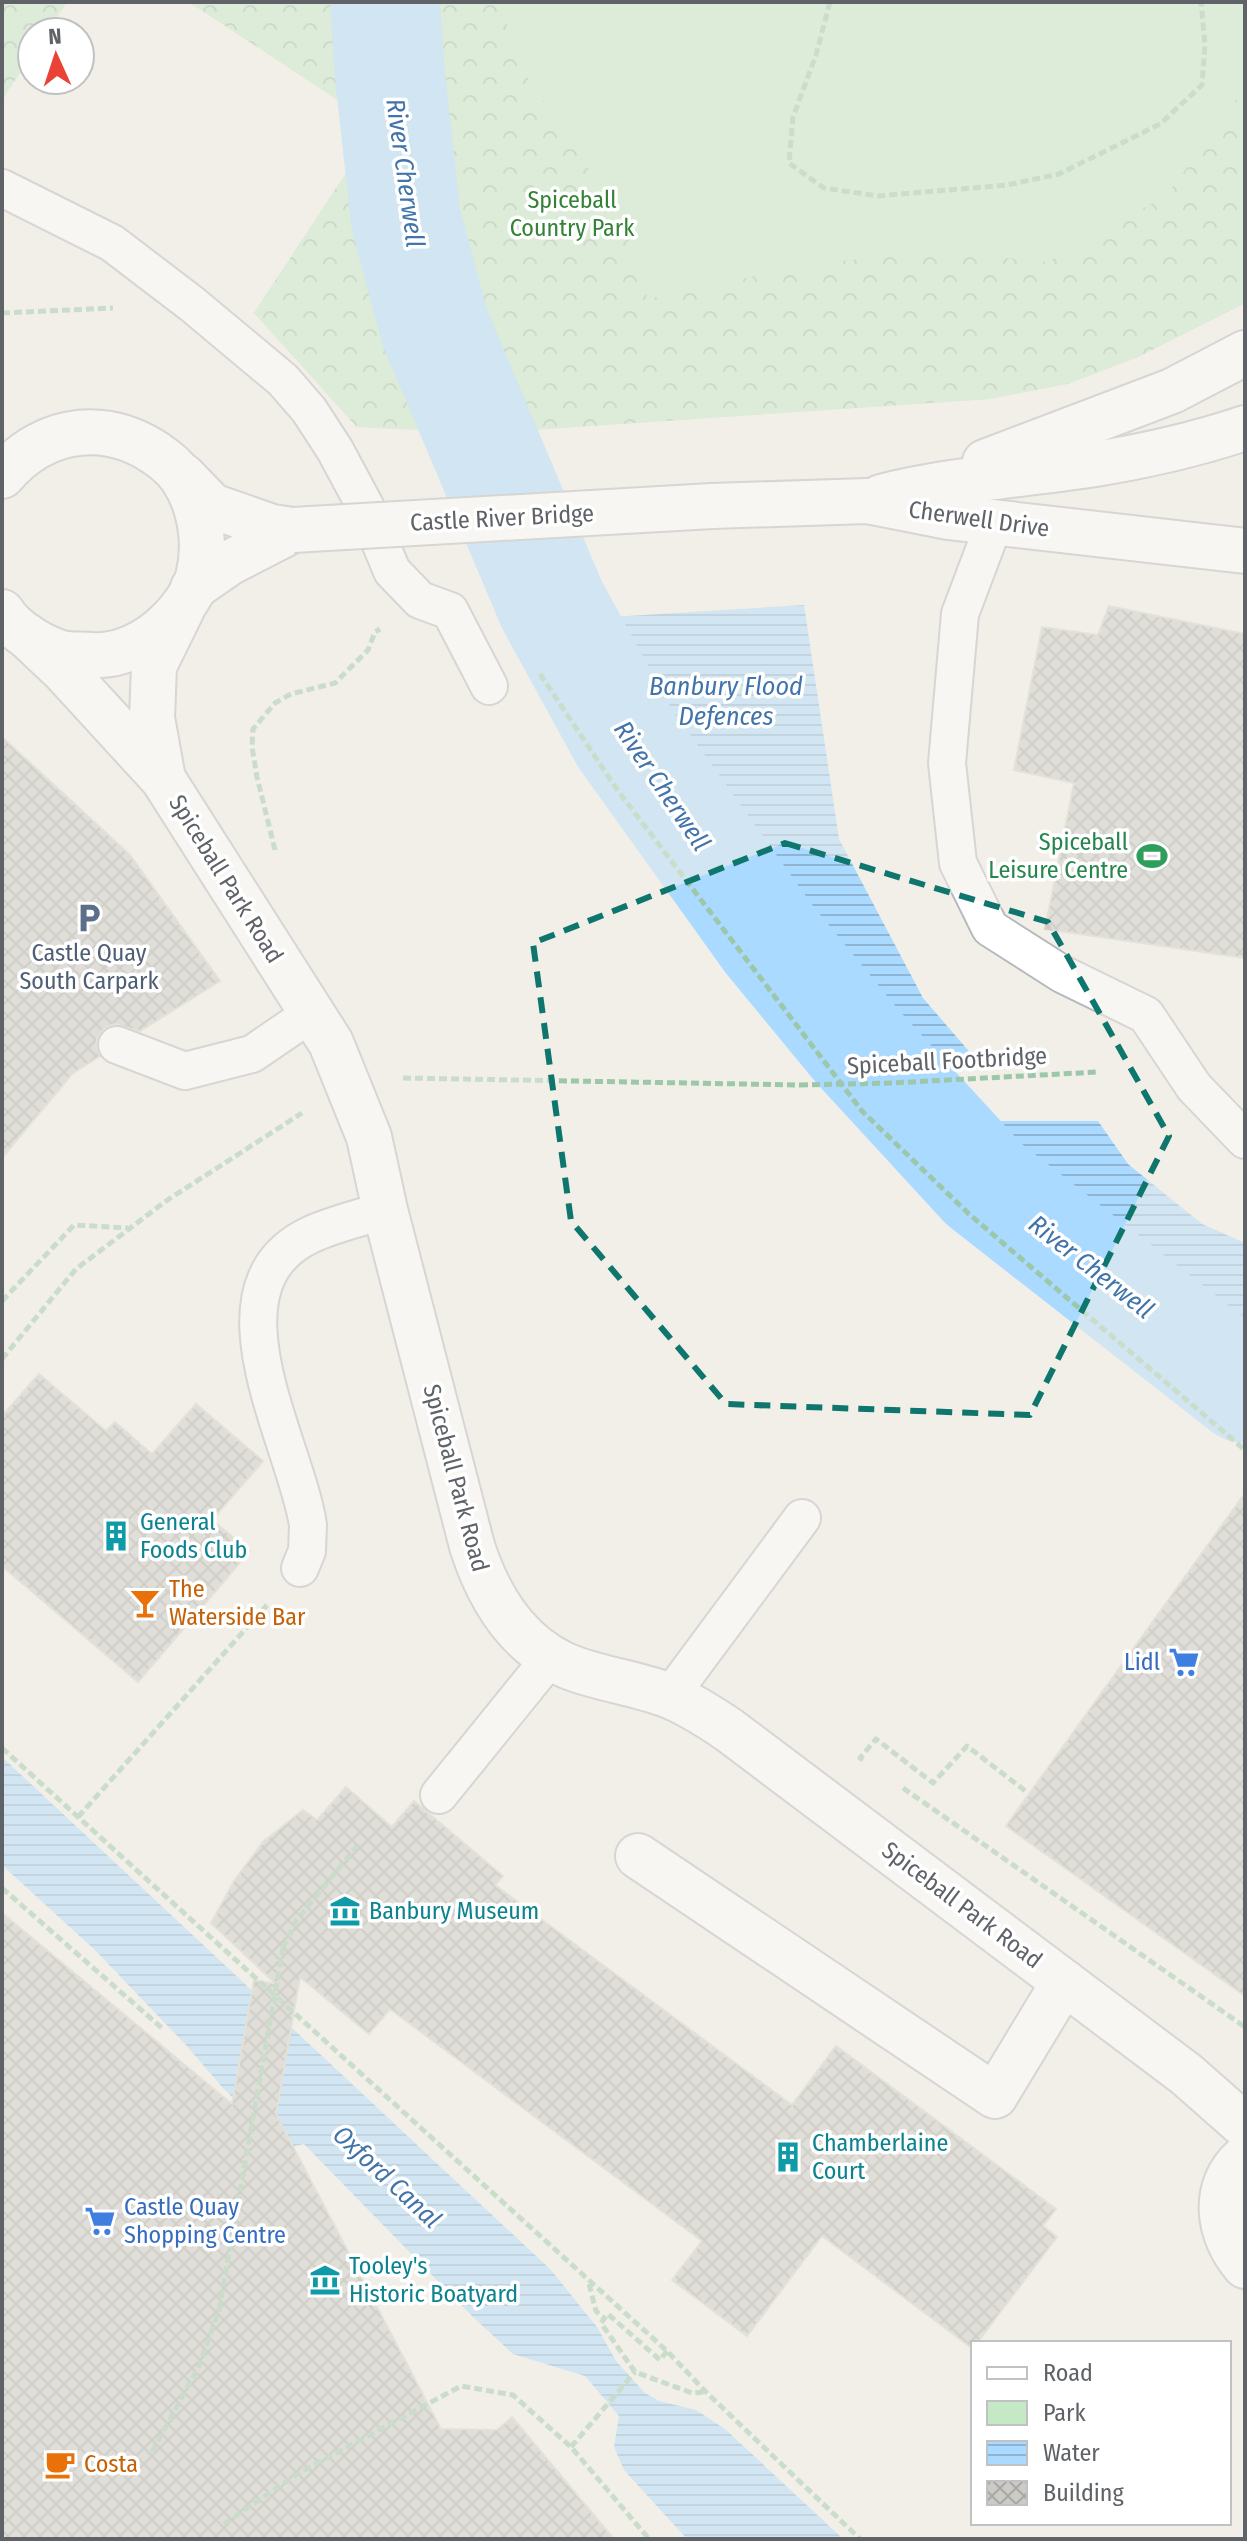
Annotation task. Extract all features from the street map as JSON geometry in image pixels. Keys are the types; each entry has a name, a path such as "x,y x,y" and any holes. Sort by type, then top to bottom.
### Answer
{"street":[{"path":"867,501 919,487 1172,391 1245,353"},
{"path":"919,487 1098,464 1208,440 1245,428"},
{"path":"2,476 33,447 57,437 86,431 125,436 167,460"},
{"name":"Castle River Bridge","path":"167,460 212,506 272,527 293,530 712,506"},
{"name":"Spiceball Park Road","path":"163,779 152,718 154,666 197,579 203,540 190,492 167,460"},
{"name":"Cherwell Drive","path":"712,506 867,501 948,517 1245,551"},
{"name":"Castle River Bridge","path":"9,621 62,653 101,656 134,647 154,637 188,599 229,563 293,530"},
{"name":"Spiceball Park Road","path":"9,621 63,670 163,779 331,1043 369,1137 385,1210 483,1580 511,1624 529,1643 550,1658 573,1669 670,1696 729,1730 1186,2074 1245,2126"},
{"path":"638,1856 995,2096 1064,1982"},
{"path":"1245,2157 1226,2183 1220,2208 1223,2231 1233,2252 1245,2266"}],"lane":[{"path":"2,188 117,234 192,304 283,380 309,410 335,450 365,506 392,571 420,600 450,611 489,686"},
{"path":"995,521 960,614 947,763 958,863 990,928 1062,974 1146,1015 1194,1087 1245,1140"},
{"path":"117,1045 185,1071 252,1054 312,1013"},
{"path":"300,1568 307,1551 308,1525 261,1358 257,1329 260,1297 276,1263 293,1246 310,1235 385,1210"},
{"path":"670,1696 802,1518"},
{"path":"439,1795 550,1658"}],"path":[{"path":"830,2 816,55 793,117 789,163 824,188 878,196 1007,185 1059,174 1160,124 1202,85 1205,45 1201,2"},
{"path":"2,313 192,304"},
{"path":"278,860 257,777 252,747 253,729 262,716 283,698 335,683 368,650 375,632 420,600"},
{"path":"535,666 618,791 862,1111 969,1214 1245,1450"},
{"name":"Spiceball Footbridge","path":"348,1084 406,1078 800,1085 1097,1072"},
{"path":"2,1359 76,1269 166,1201 348,1084"},
{"path":"2,1301 74,1225 131,1229"},
{"path":"78,1817 300,1568"},
{"path":"873,1767 860,1758 876,1739 933,1783 967,1746 1028,1793"},
{"path":"2,1748 667,2351 860,2539"},
{"path":"899,1785 1245,2027"},
{"path":"152,2452 199,2366 219,2310 283,1948 296,1921 357,1846"},
{"path":"2,1888 163,2029"},
{"path":"589,2282 596,2311 604,2318"},
{"path":"667,2351 660,2360 608,2314 601,2323 635,2372 692,2393 706,2392"},
{"path":"571,2447 635,2372"},
{"path":"224,2524 299,2473 461,2386 513,2395 571,2447 649,2539"}],"highlighted area":[{"path":"785,843 1048,922 1169,1136 1030,1415 726,1404 571,1221 533,943"}],"green space":[{"path":"2,2 67,2 58,16 16,16 16,79 2,100"},
{"name":"Spiceball Country Park","path":"189,2 1245,2 1245,303 1138,357 1067,384 989,399 487,433 357,427 254,313 377,126"},
{"path":"189,2 511,2 504,43 580,154 642,265 647,299 788,269 919,250 1048,262 1167,195 1245,87 1245,303 1138,357 1067,384 989,399 487,433 357,427 254,313 377,126"}],"water":[{"name":"Banbury Flood Defences","path":"804,605 839,839 923,998 973,1056 899,1064 755,898 636,729 595,618"},
{"path":"952,1121 1098,1121 1128,1164 1202,1224 1245,1243 1245,1373 1082,1244"},
{"name":"Oxford Canal","path":"2,1757 550,2269 597,2327 616,2361 645,2393 659,2401 696,2410 725,2429 843,2539 687,2539 624,2470 614,2447 619,2416 585,2376 513,2354 304,2144 285,2148 223,2088 95,1950 2,1865"}],"building":[{"name":"Spiceball Leisure Centre","path":"1109,606 1245,634 1245,958 1045,929 1074,783 1014,770 1042,627 1098,635"},
{"name":"Castle Quay South Carpark","path":"2,737 130,855 220,981 140,1031 114,1024 104,1028 97,1038 96,1048 100,1056 72,1074 2,1158"},
{"name":"General Foods Club","path":"39,1374 106,1431 115,1422 152,1454 196,1404 263,1461 212,1520 250,1551 138,1682 2,1566 2,1416"},
{"name":"Lidl","path":"1245,1493 1245,1996 1006,1826"},
{"path":"346,1787 392,1827 414,1801 503,1876 495,1885 792,2105 836,2046 1056,2209 1043,2226 1057,2237 979,2341 971,2341 971,2348 822,2236 747,2336 672,2280 702,2241 390,2009 369,2034 300,1977 276,2114 441,2429 497,2430 512,2417 614,2539 2,2539 2,1913 232,2104 254,1980 276,1984 211,1923 234,1881 263,1842 303,1810 317,1820"}],"waterway":[{"name":"River Cherwell","path":"385,2 406,220 435,328 552,605 625,738 769,939 858,1047 984,1184 1245,1388"}],"place":[{"name":"Spiceball Leisure Centre","path":"1152,856"},
{"name":"Castle Quay South Carpark","path":"89,918"},
{"name":"General Foods Club","path":"116,1536"},
{"name":"The Waterside Bar","path":"145,1603"},
{"name":"Lidl","path":"1184,1662"},
{"name":"Banbury Museum","path":"345,1911"},
{"name":"Chamberlaine Court","path":"788,2157"},
{"name":"Castle Quay Shopping Centre","path":"100,2221"},
{"name":"Tooley's Historic Boatyard","path":"325,2280"},
{"name":"Costa","path":"60,2464"}]}
